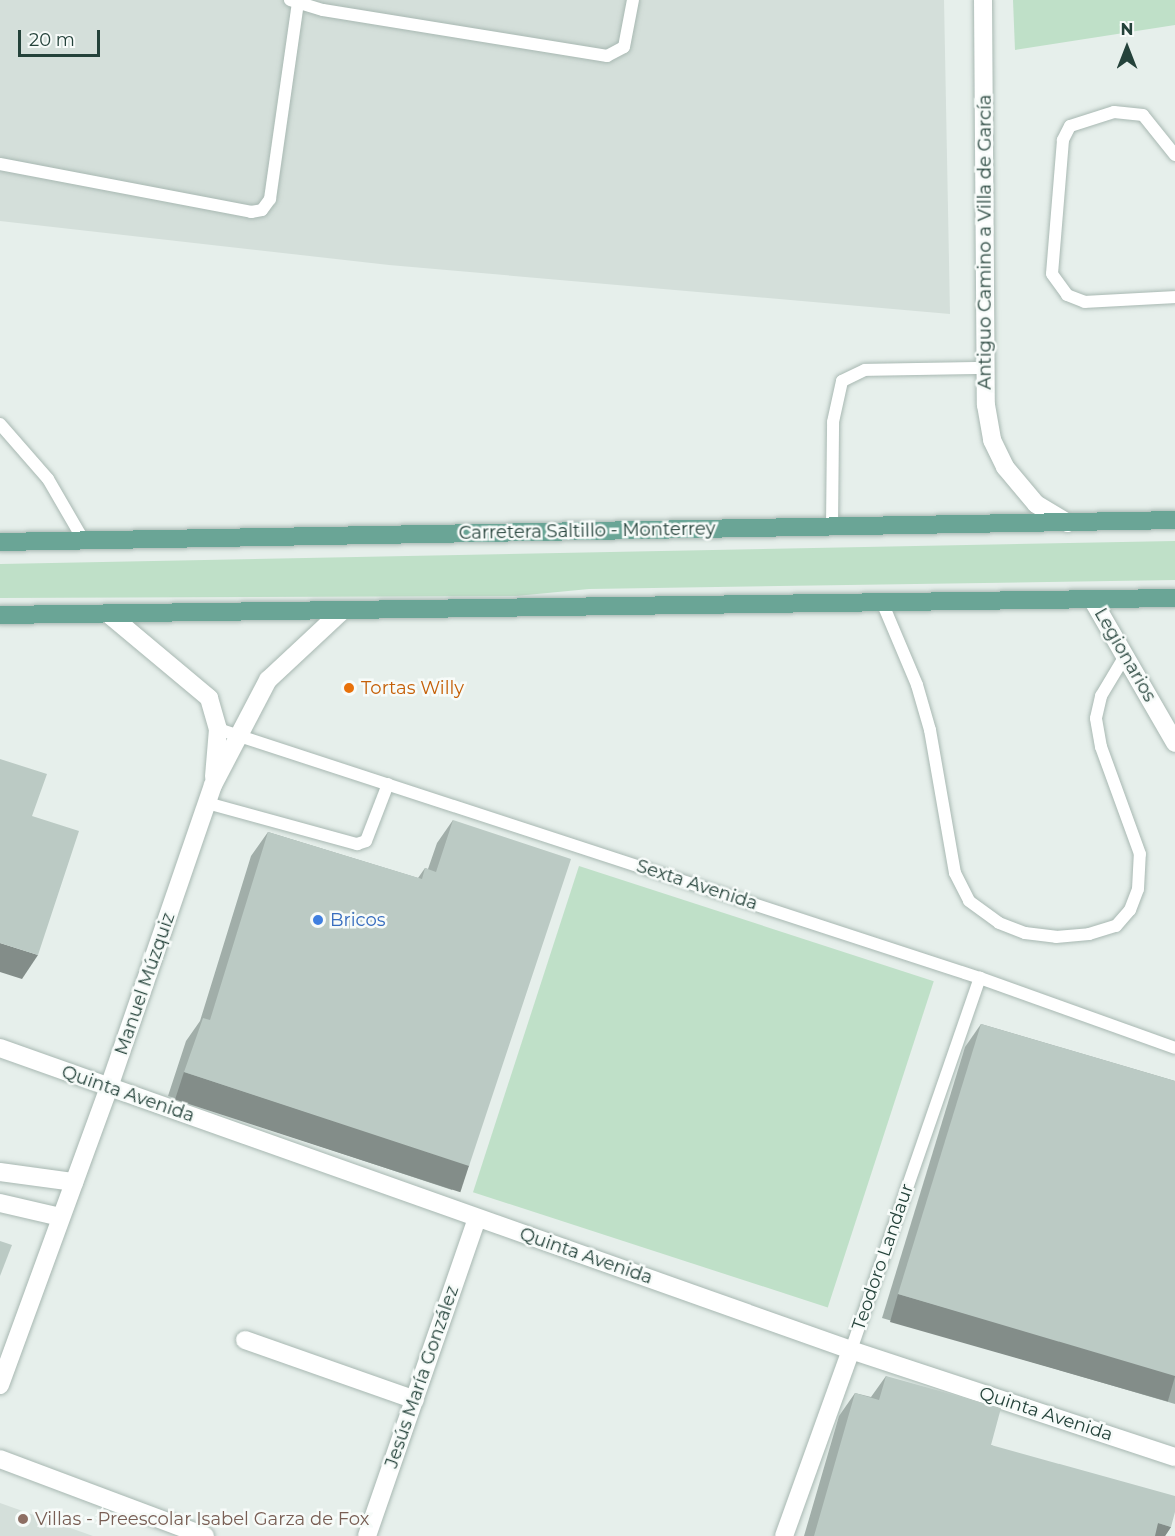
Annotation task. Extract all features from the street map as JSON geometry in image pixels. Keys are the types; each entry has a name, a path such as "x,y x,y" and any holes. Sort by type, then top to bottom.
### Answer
{"main road":[{"name":"Carretera Saltillo - Monterrey","path":"0,542 1175,520"},
{"path":"0,615 111,616 1175,598"}],"street":[{"name":"Antiguo Camino a Villa de García","path":"983,0 984,368 992,440 1005,467 1036,504 1068,523"},
{"name":"Legionarios","path":"1092,599 1175,743"},
{"name":"Manuel Múzquiz","path":"0,1385 60,1216 110,1087 213,785 268,680 341,612"},
{"name":"Manuel Múzquiz","path":"111,616 209,698 218,729 213,785"},
{"name":"Quinta Avenida","path":"0,1048 850,1350 1175,1457"},
{"path":"0,1172 74,1182"},
{"path":"0,1203 60,1216"},
{"name":"Jesús María González","path":"367,1536 477,1218"},
{"path":"245,1340 415,1400"},
{"name":"Teodoro Landaur","path":"784,1536 850,1350"},
{"path":"0,1459 205,1536"}],"lane":[{"path":"0,164 251,212 262,210 270,199 294,1 323,10 607,56 624,47 633,0"},
{"path":"1175,155 1143,115 1114,112 1070,126 1064,140 1052,274 1067,296 1085,302 1175,297"},
{"path":"832,526 833,422 842,381 865,370 984,368"},
{"path":"0,424 48,479 84,541"},
{"path":"882,602 917,685 930,730 955,873 969,901 999,923 1025,933 1056,937 1089,934 1116,926 1130,910 1138,889 1140,854 1101,747 1096,718 1101,696 1125,656"},
{"name":"Sexta Avenida","path":"218,729 980,978 1175,1048"},
{"path":"207,803 357,844 366,842 388,784"},
{"name":"Teodoro Landaur","path":"850,1350 980,978"}],"shaded area":[{"path":"0,0 944,0 950,314 389,265 0,221"},
{"name":"Villas - Preescolar Isabel Garza de Fox","path":"0,1503 93,1536 0,1536"}],"green space":[{"path":"1013,0 1175,0 1175,25 1015,50"},
{"path":"1175,541 1175,580 589,589 516,596 0,598 0,564"},
{"path":"579,866 934,981 828,1307 473,1192"}],"building":[{"path":"0,759 47,774 32,816 79,831 38,955 0,943"},
{"path":"453,820 571,859 469,1166 184,1072 203,1018 210,1020 268,832 422,879 425,868 436,872"},
{"path":"981,1024 1175,1081 1175,1376 898,1294"},
{"path":"0,1241 12,1245 0,1276"},
{"path":"886,1376 1001,1408 991,1445 1175,1496 1175,1512 1171,1527 1158,1523 1155,1536 814,1536 855,1393 879,1400"}],"place":[{"name":"Tortas Willy","path":"349,688"},
{"name":"Bricos","path":"318,920"},
{"name":"Villas - Preescolar Isabel Garza de Fox","path":"23,1519"}]}
